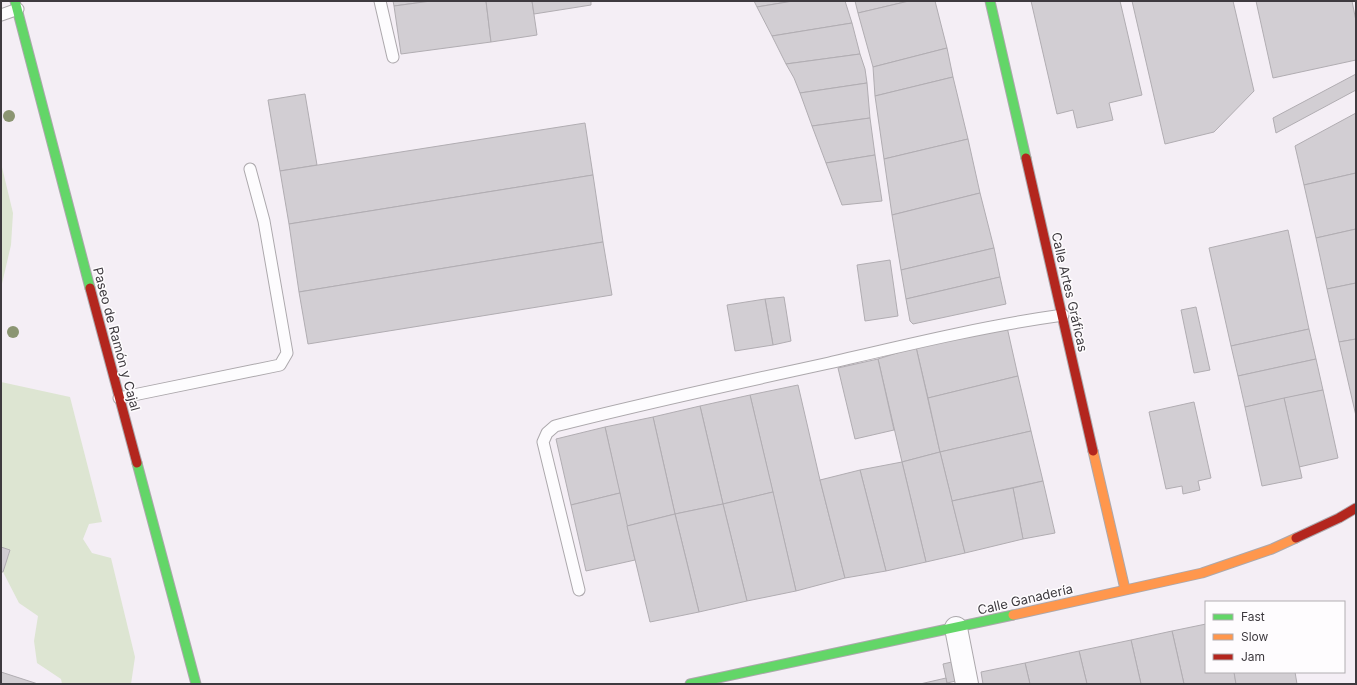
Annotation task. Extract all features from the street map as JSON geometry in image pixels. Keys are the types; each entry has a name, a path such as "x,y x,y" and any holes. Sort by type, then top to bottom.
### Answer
{"street":[{"name":"Calle Artes Gráficas","path":"990,1 1125,589"},
{"name":"Paseo de Ramón y Cajal","path":"17,5 119,398 196,684"},
{"name":"Calle Ganadería","path":"690,684 956,628 1202,573 1272,549 1339,518 1356,508"},
{"path":"956,628 968,684"}],"lane":[{"path":"380,1 393,56"},
{"path":"1,15 17,5"},
{"path":"119,398 280,366 287,353 264,221 250,168"},
{"path":"580,590 543,442 547,433 555,426 674,397 946,336 1017,321 1062,315"}],"green space":[{"path":"1,163 13,213 11,245 1,288"},
{"path":"1,382 70,397 102,522 89,524 83,539 92,553 111,558 135,657 131,684 62,684 61,679 37,663 34,641 38,616 19,603 3,572 10,551 1,547"}],"building":[{"path":"393,1 431,1 394,6"},
{"path":"431,1 486,1 491,42 401,54 394,6"},
{"path":"486,1 532,1 537,35 491,42"},
{"path":"532,1 591,1 591,5 534,14"},
{"path":"754,1 793,1 757,7"},
{"path":"793,1 845,1 852,23 772,36 757,7"},
{"path":"855,1 909,1 858,13"},
{"path":"909,1 935,1 947,48 873,67 858,13"},
{"path":"1031,1 1120,1 1142,95 1109,103 1113,120 1077,128 1073,110 1057,114"},
{"path":"1132,1 1233,1 1254,91 1214,132 1165,144"},
{"path":"1256,1 1352,1 1356,21 1356,60 1273,78"},
{"path":"852,23 860,54 786,64 772,36"},
{"path":"947,48 953,77 875,96 873,67"},
{"path":"860,54 865,69 867,83 800,93 786,64"},
{"path":"1356,74 1356,90 1276,133 1273,118"},
{"path":"953,77 968,139 884,159 875,96"},
{"path":"867,83 870,118 812,126 800,93"},
{"path":"305,94 317,165 280,171 268,100"},
{"path":"1356,113 1356,173 1304,185 1295,146"},
{"path":"870,118 875,155 826,163 812,126"},
{"path":"585,123 593,175 289,224 280,171"},
{"path":"968,139 980,193 892,215 884,159"},
{"path":"875,155 882,201 842,205 826,163"},
{"path":"1356,173 1356,229 1316,238 1304,185"},
{"path":"593,175 603,242 299,292 289,224"},
{"path":"980,193 994,248 901,270 892,215"},
{"path":"1356,229 1356,283 1327,289 1316,238"},
{"path":"1288,230 1309,329 1231,346 1209,248"},
{"path":"603,242 612,295 308,344 299,292"},
{"path":"994,248 1000,277 906,299 901,270"},
{"path":"890,260 898,316 865,321 857,265"},
{"path":"1000,277 1006,304 913,324 910,321 906,299"},
{"path":"1356,283 1356,339 1339,342 1327,289"},
{"path":"784,297 791,341 773,345 765,299"},
{"path":"765,299 773,345 735,351 727,305"},
{"path":"1196,307 1210,370 1194,373 1181,310"},
{"path":"1007,327 1018,376 928,398 916,347"},
{"path":"1309,329 1316,359 1238,376 1231,346"},
{"path":"1356,339 1356,416 1339,342"},
{"path":"916,347 940,452 902,462 878,359"},
{"path":"878,359 894,430 855,439 838,368"},
{"path":"1316,359 1323,390 1245,407 1238,376"},
{"path":"1018,376 1031,431 940,452 928,398"},
{"path":"798,385 845,578 796,591 750,395"},
{"path":"1323,390 1338,458 1299,467 1284,398"},
{"path":"750,395 773,492 723,504 700,406"},
{"path":"1284,398 1302,478 1262,486 1245,407"},
{"path":"1194,402 1211,478 1198,481 1200,490 1183,494 1182,486 1166,489 1149,412"},
{"path":"700,406 723,504 675,514 653,417"},
{"path":"653,417 675,514 627,526 605,427"},
{"path":"605,427 620,493 571,505 556,439"},
{"path":"1031,431 1043,481 952,501 940,452"},
{"path":"940,452 965,553 926,562 902,462"},
{"path":"902,462 926,562 886,571 860,470"},
{"path":"860,470 886,571 845,578 820,480"},
{"path":"1043,481 1055,533 1023,539 1013,488"},
{"path":"1013,488 1023,539 965,553 952,501"},
{"path":"773,492 796,591 747,601 723,504"},
{"path":"620,493 635,560 586,571 571,505"},
{"path":"723,504 747,601 699,612 675,514"},
{"path":"675,514 699,612 650,622 627,526"},
{"path":"1,547 10,550 3,572 1,572"},
{"path":"1205,624 1205,673 1234,673 1236,684 1184,684 1172,631"},
{"path":"1172,631 1184,684 1141,684 1131,640"},
{"path":"1131,640 1141,684 1087,684 1079,651"},
{"path":"1079,651 1087,684 1030,684 1025,663"},
{"path":"956,661 960,680 947,683 943,664"},
{"path":"1025,663 1030,684 983,684 981,672"},
{"path":"1,672 38,684 1,684"},
{"path":"1234,673 1295,673 1297,684 1236,684"},
{"path":"946,678 947,684 920,684"}],"traffic: fast":[{"path":"15,1 90,288"},
{"path":"990,1 1026,158"},
{"path":"137,463 196,684"},
{"path":"690,684 1013,615"}],"traffic: slow":[{"path":"1093,451 1125,589"},
{"path":"1013,615 1202,573 1272,549 1296,538"}],"traffic: jam":[{"path":"1026,158 1093,451"},
{"path":"90,288 137,463"},
{"path":"1296,538 1339,518 1356,508"}]}
